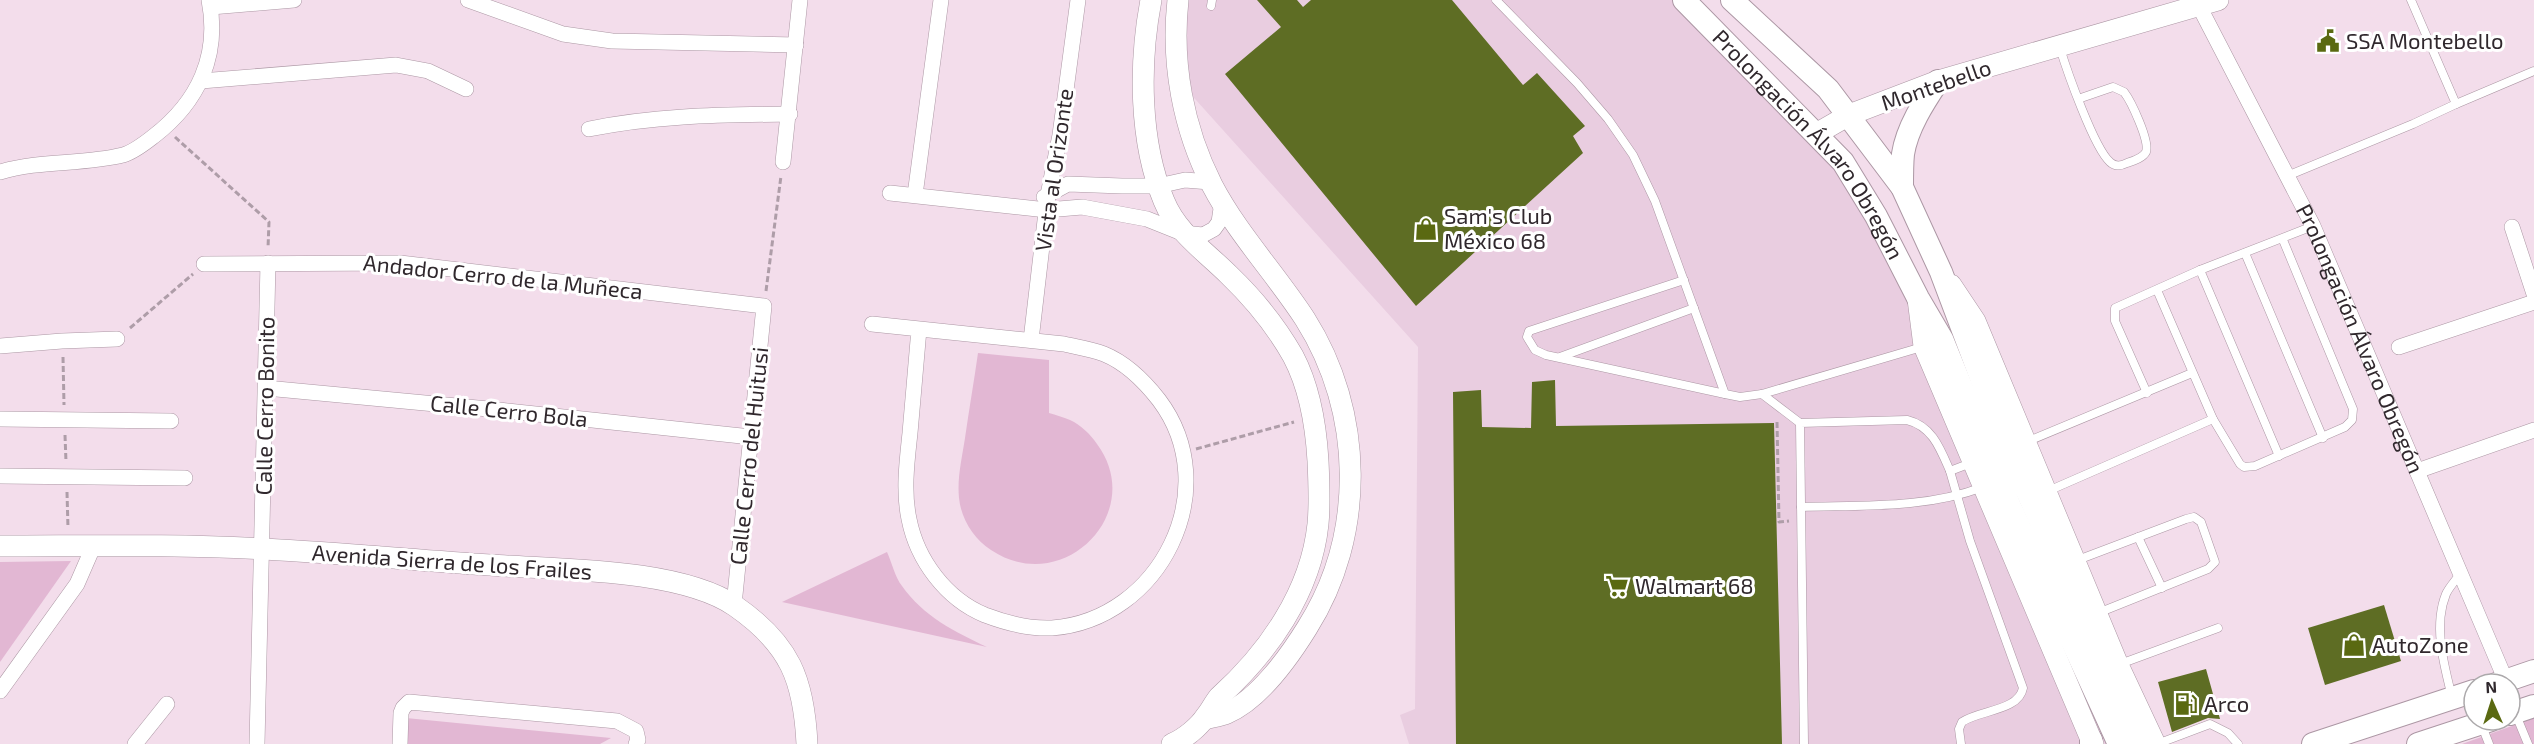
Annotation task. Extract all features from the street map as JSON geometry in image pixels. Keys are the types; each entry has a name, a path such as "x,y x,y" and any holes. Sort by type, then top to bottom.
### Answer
{"main road":[{"name":"Prolongación Álvaro Obregón","path":"1683,0 1843,162 1876,216 1918,298 1933,343 2028,497 2119,744"},
{"name":"Prolongación Álvaro Obregón","path":"1731,0 1815,75 1849,115 1902,187 1941,272 2028,497 2139,744"},
{"path":"1902,187 1904,152 1909,136 1924,102 1938,81"},
{"path":"2313,744 2462,697"},
{"path":"2418,744 2448,739 2470,732"}],"street":[{"path":"0,172 22,165 125,154 165,128 183,109 201,81 210,60 213,40 210,3 294,0"},
{"path":"468,0 563,34 604,40 796,45"},
{"path":"783,162 790,114 800,0"},
{"path":"915,195 941,0"},
{"name":"Vista al Orizonte","path":"1031,340 1047,202 1060,135 1078,0"},
{"path":"1151,0 1145,56 1145,104 1146,123 1158,186 1165,204 1182,233 1251,297 1293,357 1303,379 1314,417 1319,484 1318,525 1303,582 1284,620 1241,679 1216,700 1205,719 1172,744"},
{"path":"1178,0 1176,46 1178,80 1194,145 1210,182 1222,202 1250,245 1304,318 1329,364 1342,402 1349,439 1350,483 1347,527 1342,553 1318,611 1302,637 1267,682 1227,713 1205,719"},
{"name":"Montebello","path":"1816,134 1849,115 1938,81 2208,3"},
{"name":"Prolongación Álvaro Obregón","path":"2208,3 2287,176 2313,226 2461,573 2497,672"},
{"path":"201,81 396,65 428,71 466,89"},
{"path":"589,129 627,122 703,114 790,114"},
{"path":"1047,202 1068,184 1158,186 1185,180 1210,182"},
{"path":"890,193 1025,208 1047,202 1147,219 1182,233 1203,235 1214,229 1219,222 1222,202"},
{"path":"2512,227 2534,294"},
{"name":"Calle Cerro Bonito","path":"257,744 268,263"},
{"name":"Andador Cerro de la Muñeca","path":"204,264 400,263 764,306"},
{"name":"Prolongación Álvaro Obregón","path":"1941,272 1975,321 2025,442 2028,497 2075,561 2118,665 2156,744"},
{"path":"2399,347 2534,302"},
{"name":"Calle Cerro del Huitusi","path":"734,605 764,306"},
{"path":"872,324 1031,340 1086,349 1104,355 1135,374 1150,389 1167,412 1177,434 1183,453 1187,492 1179,529 1160,565 1132,595 1097,616 1050,628 1016,624 978,612 950,592 929,567 921,553 909,519 905,489 919,329"},
{"path":"0,346 117,339"},
{"name":"Prolongación Álvaro Obregón","path":"1933,343 1973,462 2092,743"},
{"name":"Calle Cerro Bola","path":"266,388 751,437"},
{"path":"0,419 171,421"},
{"path":"2417,471 2534,430"},
{"path":"0,476 185,478"},
{"name":"Avenida Sierra de los Frailes","path":"0,546 262,549 607,573 678,583 734,605 759,626 791,663 800,683 805,709 807,744"},
{"path":"0,691 77,584 94,546"},
{"path":"400,744 402,712 409,702 617,721 636,731 638,740 636,744"},
{"path":"135,744 167,704"}],"lane":[{"path":"1496,0 1577,83 1608,119 1633,155 1655,201 1725,394"},
{"path":"2411,0 2456,104"},
{"path":"2059,47 2078,99 2099,146 2109,162 2119,166 2145,154 2146,144 2134,109 2124,92 2119,88 2105,88 2078,99"},
{"path":"2287,176 2534,71"},
{"path":"2147,393 2113,314 2117,306 2200,270 2283,240 2313,226"},
{"path":"2157,290 2213,419 2237,460 2244,467 2251,467 2279,456 2323,438 2349,424 2353,409 2283,240"},
{"path":"2245,254 2323,438"},
{"path":"2200,270 2279,456"},
{"path":"1684,280 1529,331 1527,337 1535,350 1558,357 1740,397 1762,394 1933,343"},
{"path":"1558,357 1694,308"},
{"path":"2025,442 2192,374"},
{"path":"1762,394 1800,423 1895,419 1923,425 1935,439 1950,471 2023,688 2021,696 2011,703 1962,722 1959,729 1961,744"},
{"path":"2028,497 2213,419"},
{"path":"1800,423 1804,744"},
{"path":"1950,471 1973,462"},
{"path":"1801,507 1924,503 1957,497 1983,487"},
{"path":"2075,561 2186,519 2194,517 2201,522 2215,562 2208,569 2097,614"},
{"path":"2138,537 2162,588"},
{"path":"2461,573 2446,592 2441,615 2443,661 2462,687"},
{"path":"2118,665 2218,628"},
{"path":"2522,718 2528,744"},
{"path":"2156,744 2210,724 2228,734 2238,744"}],"path":[{"path":"165,128 269,222 268,263"},
{"path":"764,306 783,162"},
{"path":"117,339 204,264"},
{"path":"62,341 69,546"},
{"path":"1777,405 1779,522 1801,520"},
{"path":"1183,453 1314,417"}],"shaded area":[{"path":"1178,0 1685,0 1876,216 2120,744 1409,744 1400,715 1415,709 1418,347 1178,80"},
{"path":"978,353 1049,360 1049,413 1070,420 1085,430 1097,444 1110,470 1112,496 1105,521 1090,541 1069,556 1045,563 1018,562 985,545 974,534 962,513 959,476"},
{"path":"887,552 895,574 910,597 930,615 987,647 782,602"},
{"path":"71,561 0,662 0,562"},
{"path":"406,718 611,738 600,744 406,744"},
{"path":"2534,718 2534,744 2462,744 2495,732 2522,732 2522,722"}],"building":[{"name":"Sam's Club México 68","path":"1257,0 1297,0 1303,7 1311,0 1452,0 1523,85 1537,73 1585,126 1573,136 1583,153 1416,306 1225,74 1281,27"},
{"name":"Walmart 68","path":"1555,380 1556,426 1774,423 1782,744 1456,744 1453,392 1481,390 1482,427 1531,428 1532,382"},
{"name":"AutoZone","path":"2384,605 2401,661 2325,685 2308,628"},
{"path":"2206,669 2220,719 2208,718 2172,732 2158,682"}],"place":[{"name":"SSA Montebello","path":"2328,41"},
{"name":"Sam's Club México 68","path":"1426,229"},
{"name":"Walmart 68","path":"1617,586"},
{"name":"AutoZone","path":"2354,645"},
{"name":"Arco","path":"2186,704"}]}
